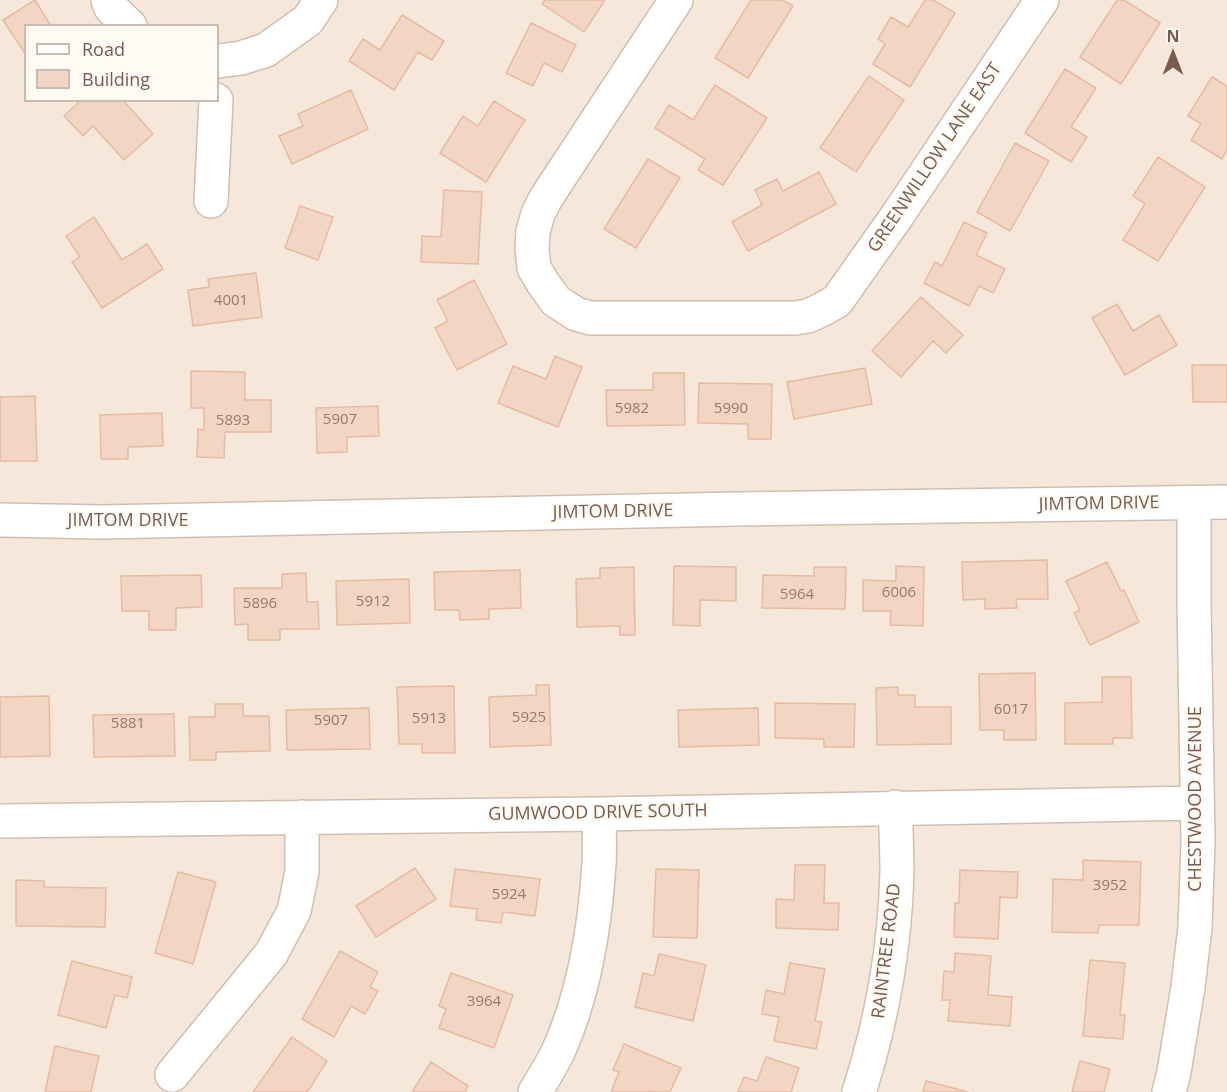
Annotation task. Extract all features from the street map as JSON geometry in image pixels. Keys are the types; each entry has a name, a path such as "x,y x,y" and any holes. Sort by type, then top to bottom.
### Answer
{"street":[{"path":"108,0 111,8 128,24"},
{"path":"219,61 241,58 266,50 308,21 321,0"},
{"name":"GREENWILLOW LANE EAST","path":"676,0 537,214 533,231 534,267 556,301 576,314 590,318 795,318 808,316 837,301 1042,0"},
{"path":"211,201 216,102"},
{"name":"JIMTOM DRIVE","path":"0,520 135,521 1227,502"},
{"name":"CHESTWOOD AVENUE","path":"1168,1092 1174,1072 1188,987 1195,927 1198,840 1194,503"},
{"name":"GUMWOOD DRIVE SOUTH","path":"0,821 598,814 1196,803"},
{"name":"RAINTREE ROAD","path":"859,1092 879,1021 890,955 897,872 895,807"},
{"path":"535,1092 558,1052 572,1017 586,962 595,909 599,863 598,814"},
{"path":"172,1075 271,954 294,910 302,872 302,817"}],"shaded area":[{"path":"0,0 1227,0 1227,1092 0,1092"}],"building":[{"path":"35,0 50,24 24,24 24,52 3,20"},
{"path":"545,0 605,0 584,32 542,4"},
{"path":"751,0 782,0 793,6 748,78 715,58"},
{"path":"925,0 933,0 955,13 910,87 873,64 885,44 878,39 891,17 908,27"},
{"path":"1117,0 1124,0 1160,23 1121,84 1080,57"},
{"path":"402,15 444,41 432,60 418,52 394,90 349,61 363,39 380,50"},
{"path":"531,23 576,45 562,72 544,63 533,86 506,73"},
{"path":"1065,69 1096,88 1071,127 1087,137 1071,162 1025,133"},
{"path":"869,76 904,100 856,172 820,148"},
{"path":"1212,77 1227,86 1227,150 1222,159 1191,140 1201,124 1188,116"},
{"path":"715,85 767,118 723,185 698,170 705,159 655,128 669,105 693,120"},
{"path":"351,90 368,129 292,164 279,136 303,126 298,114"},
{"path":"494,101 525,120 486,182 440,153 463,116 478,126"},
{"path":"79,102 125,102 153,134 124,160 93,126 83,136 64,116"},
{"path":"1015,143 1049,161 1010,231 977,212"},
{"path":"1158,157 1205,187 1158,261 1123,240 1145,204 1133,196"},
{"path":"648,159 680,178 636,248 604,229"},
{"path":"819,172 836,204 748,251 732,222 762,205 755,190 777,179 783,191"},
{"path":"444,190 482,192 478,264 421,262 422,236 441,237"},
{"path":"300,206 333,217 318,260 285,248"},
{"path":"94,217 122,260 147,244 163,269 102,308 72,262 80,257 66,236"},
{"path":"964,222 987,233 976,255 1005,269 993,293 979,286 969,306 924,283 935,262 942,266"},
{"path":"256,273 262,317 193,326 188,290 209,287 208,279"},
{"path":"474,280 507,344 457,370 435,328 448,321 437,300"},
{"path":"921,297 963,335 946,353 933,341 901,377 872,351"},
{"path":"1117,304 1133,331 1159,315 1177,345 1125,375 1092,318"},
{"path":"555,356 582,367 558,427 498,403 513,366 546,379"},
{"path":"1192,365 1227,365 1227,402 1193,402"},
{"path":"865,368 872,404 794,419 787,382"},
{"path":"191,371 245,372 245,400 271,400 271,432 225,432 224,458 197,457 198,429 204,430 204,408 191,408"},
{"path":"653,373 684,373 685,425 607,426 606,390 653,390"},
{"path":"699,383 772,384 771,439 748,439 748,424 698,423"},
{"path":"35,396 37,461 0,461 0,397"},
{"path":"378,406 379,436 347,437 347,452 317,453 316,408"},
{"path":"162,413 163,446 128,447 128,459 101,459 100,415"},
{"path":"1047,560 1048,599 1016,599 1017,608 985,609 985,599 963,600 962,562"},
{"path":"1107,562 1121,591 1124,590 1139,622 1090,645 1074,613 1080,610 1066,581"},
{"path":"674,566 736,567 736,601 700,600 700,626 673,625"},
{"path":"896,566 924,567 923,626 890,625 891,611 863,611 863,580 896,581"},
{"path":"634,567 635,635 620,635 620,626 577,627 576,579 600,578 600,568"},
{"path":"814,567 846,567 845,609 762,608 763,575 814,576"},
{"path":"520,570 521,608 489,609 489,619 460,620 459,610 435,610 434,572"},
{"path":"306,573 307,602 318,602 319,629 280,629 280,640 248,640 248,624 235,625 234,588 282,588 282,574"},
{"path":"201,575 202,607 176,608 176,630 149,630 149,611 122,611 121,576"},
{"path":"409,579 410,623 337,625 336,581"},
{"path":"1035,673 1036,740 1004,740 1004,730 980,730 979,674"},
{"path":"1102,677 1131,677 1132,738 1113,738 1113,744 1065,744 1065,703 1102,702"},
{"path":"536,685 549,685 551,745 490,747 489,697 536,695"},
{"path":"454,686 455,753 422,753 422,744 399,744 397,687"},
{"path":"898,687 898,695 915,695 915,707 951,707 951,744 877,745 876,688"},
{"path":"49,696 50,756 0,757 0,697"},
{"path":"775,703 855,704 854,747 824,747 824,739 775,738"},
{"path":"215,704 243,704 243,716 269,716 270,751 216,752 216,760 190,760 189,717 215,717"},
{"path":"369,708 370,749 287,750 286,710"},
{"path":"758,708 759,745 679,747 678,710"},
{"path":"174,714 175,756 94,757 93,715"},
{"path":"1083,860 1141,862 1139,925 1099,925 1098,933 1052,932 1053,879 1083,880"},
{"path":"795,865 825,865 824,903 839,903 838,930 776,928 776,899 794,900"},
{"path":"415,868 436,899 376,937 356,906"},
{"path":"455,869 540,879 535,916 503,912 501,923 476,920 477,909 450,906"},
{"path":"656,869 699,870 697,938 653,937"},
{"path":"960,870 1018,872 1017,898 1000,897 998,939 954,937 955,903 959,903"},
{"path":"178,872 216,882 193,964 155,953"},
{"path":"16,880 44,881 44,887 106,888 105,927 16,926"},
{"path":"340,951 378,972 370,987 378,991 365,1014 351,1006 334,1037 302,1019"},
{"path":"955,953 991,956 988,995 1012,997 1010,1026 948,1021 950,1000 942,1000 944,971 954,972"},
{"path":"659,954 706,965 693,1021 635,1007 643,973 654,976"},
{"path":"1090,960 1125,963 1120,1015 1125,1015 1123,1039 1083,1036"},
{"path":"72,961 132,977 127,998 115,995 106,1028 58,1015"},
{"path":"790,963 825,969 815,1021 822,1022 816,1049 774,1041 779,1017 762,1014 766,990 784,994"},
{"path":"451,973 513,995 494,1048 439,1028 446,1009 439,1006"},
{"path":"292,1037 327,1061 310,1088 307,1092 253,1092"},
{"path":"624,1044 681,1068 670,1092 611,1092 619,1072 613,1070"},
{"path":"55,1046 99,1056 91,1092 45,1092"},
{"path":"766,1057 799,1068 791,1092 738,1092 744,1077 757,1081"},
{"path":"1080,1061 1110,1069 1104,1092 1072,1092"},
{"path":"431,1062 468,1086 465,1092 412,1092"},
{"path":"926,1081 968,1092 923,1092"}]}
